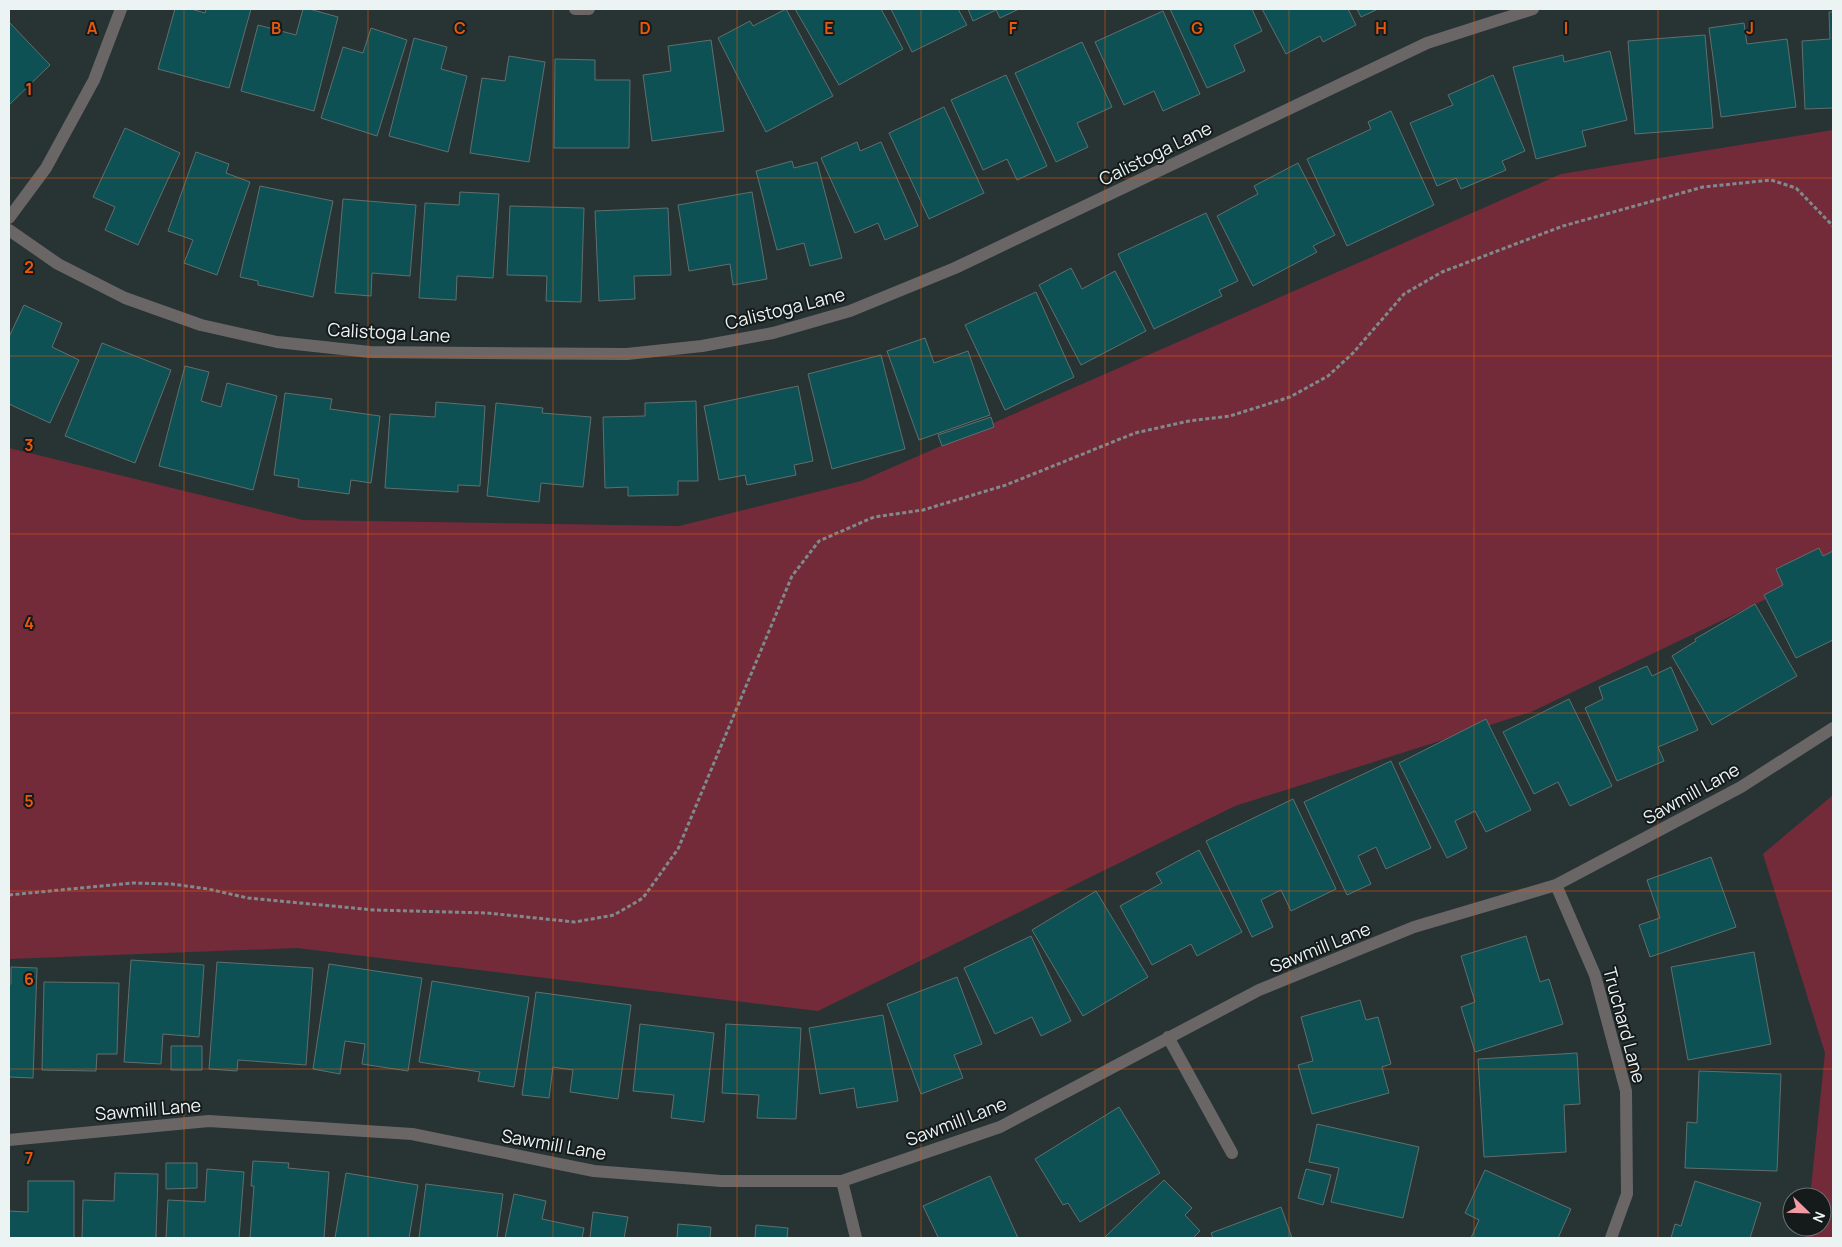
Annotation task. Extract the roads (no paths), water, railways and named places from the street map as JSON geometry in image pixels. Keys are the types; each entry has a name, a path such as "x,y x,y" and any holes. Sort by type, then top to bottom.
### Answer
{"street":[{"path":"9,218 46,168 94,80 121,9"},
{"path":"575,9 589,9"},
{"name":"Calistoga Lane","path":"9,230 58,264 125,298 201,325 277,342 370,352 627,354 702,346 773,333 868,304 955,268 1427,43 1533,9"},
{"name":"Sawmill Lane","path":"9,1140 209,1121 412,1134 594,1171 721,1180 842,1180 1000,1127 1259,990 1414,927 1556,885 1741,787 1833,728"},
{"name":"Truchard Lane","path":"1556,885 1595,975 1626,1091 1627,1194 1611,1238"},
{"path":"1168,1037 1232,1153"},
{"path":"842,1180 856,1238"}]}
